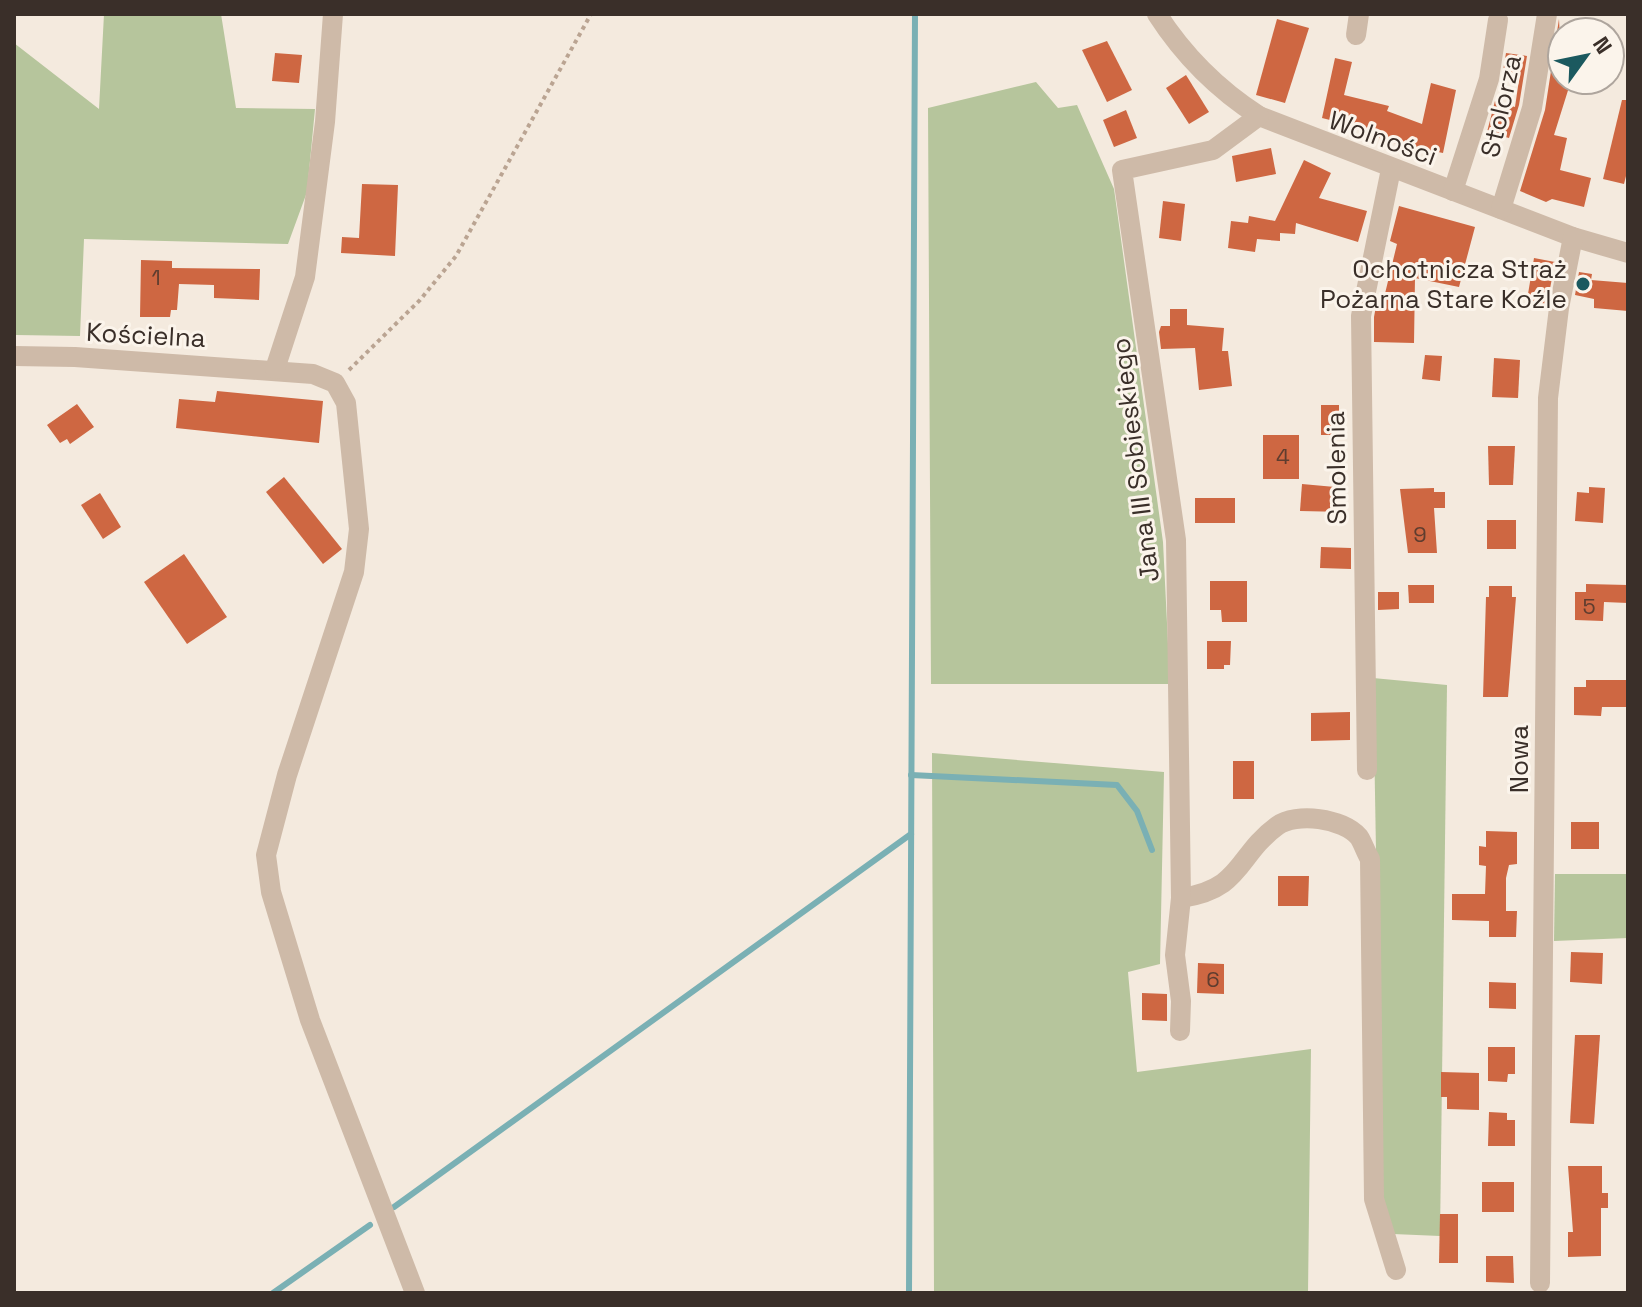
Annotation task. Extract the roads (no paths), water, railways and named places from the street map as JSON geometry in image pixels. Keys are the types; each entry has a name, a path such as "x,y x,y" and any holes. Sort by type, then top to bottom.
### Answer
{"street":[{"path":"275,369 305,277 325,122 333,14"},
{"name":"Wolności","path":"1157,14 1198,68 1226,95 1259,116 1573,237 1628,253"},
{"path":"1356,35 1359,14"},
{"name":"Stolorza","path":"1501,209 1532,108 1547,14"},
{"path":"1453,191 1489,79 1498,20"},
{"name":"Jana III Sobieskiego","path":"1181,898 1176,540 1122,170 1213,150 1259,116"},
{"name":"Smolenia","path":"1367,770 1361,316 1391,169"},
{"name":"Nowa","path":"1540,1283 1548,398 1559,308 1573,237"},
{"name":"Kościelna","path":"14,356 275,369 313,374 335,383 346,403 359,529 354,572 287,775 266,855 271,892 310,1020 415,1293"},
{"path":"1180,1031 1175,955 1181,898 1206,894 1236,875 1276,826 1291,818 1343,825 1358,837 1370,859 1374,1199 1396,1270"}],"waterway":[{"path":"909,1293 915,14"},
{"path":"911,775 1117,785 1137,811 1152,850"},
{"path":"394,1207 911,834"},
{"path":"273,1293 370,1225"}],"place":[{"name":"Ochotnicza Straż Pożarna Stare Koźle","path":"1583,284"}]}
